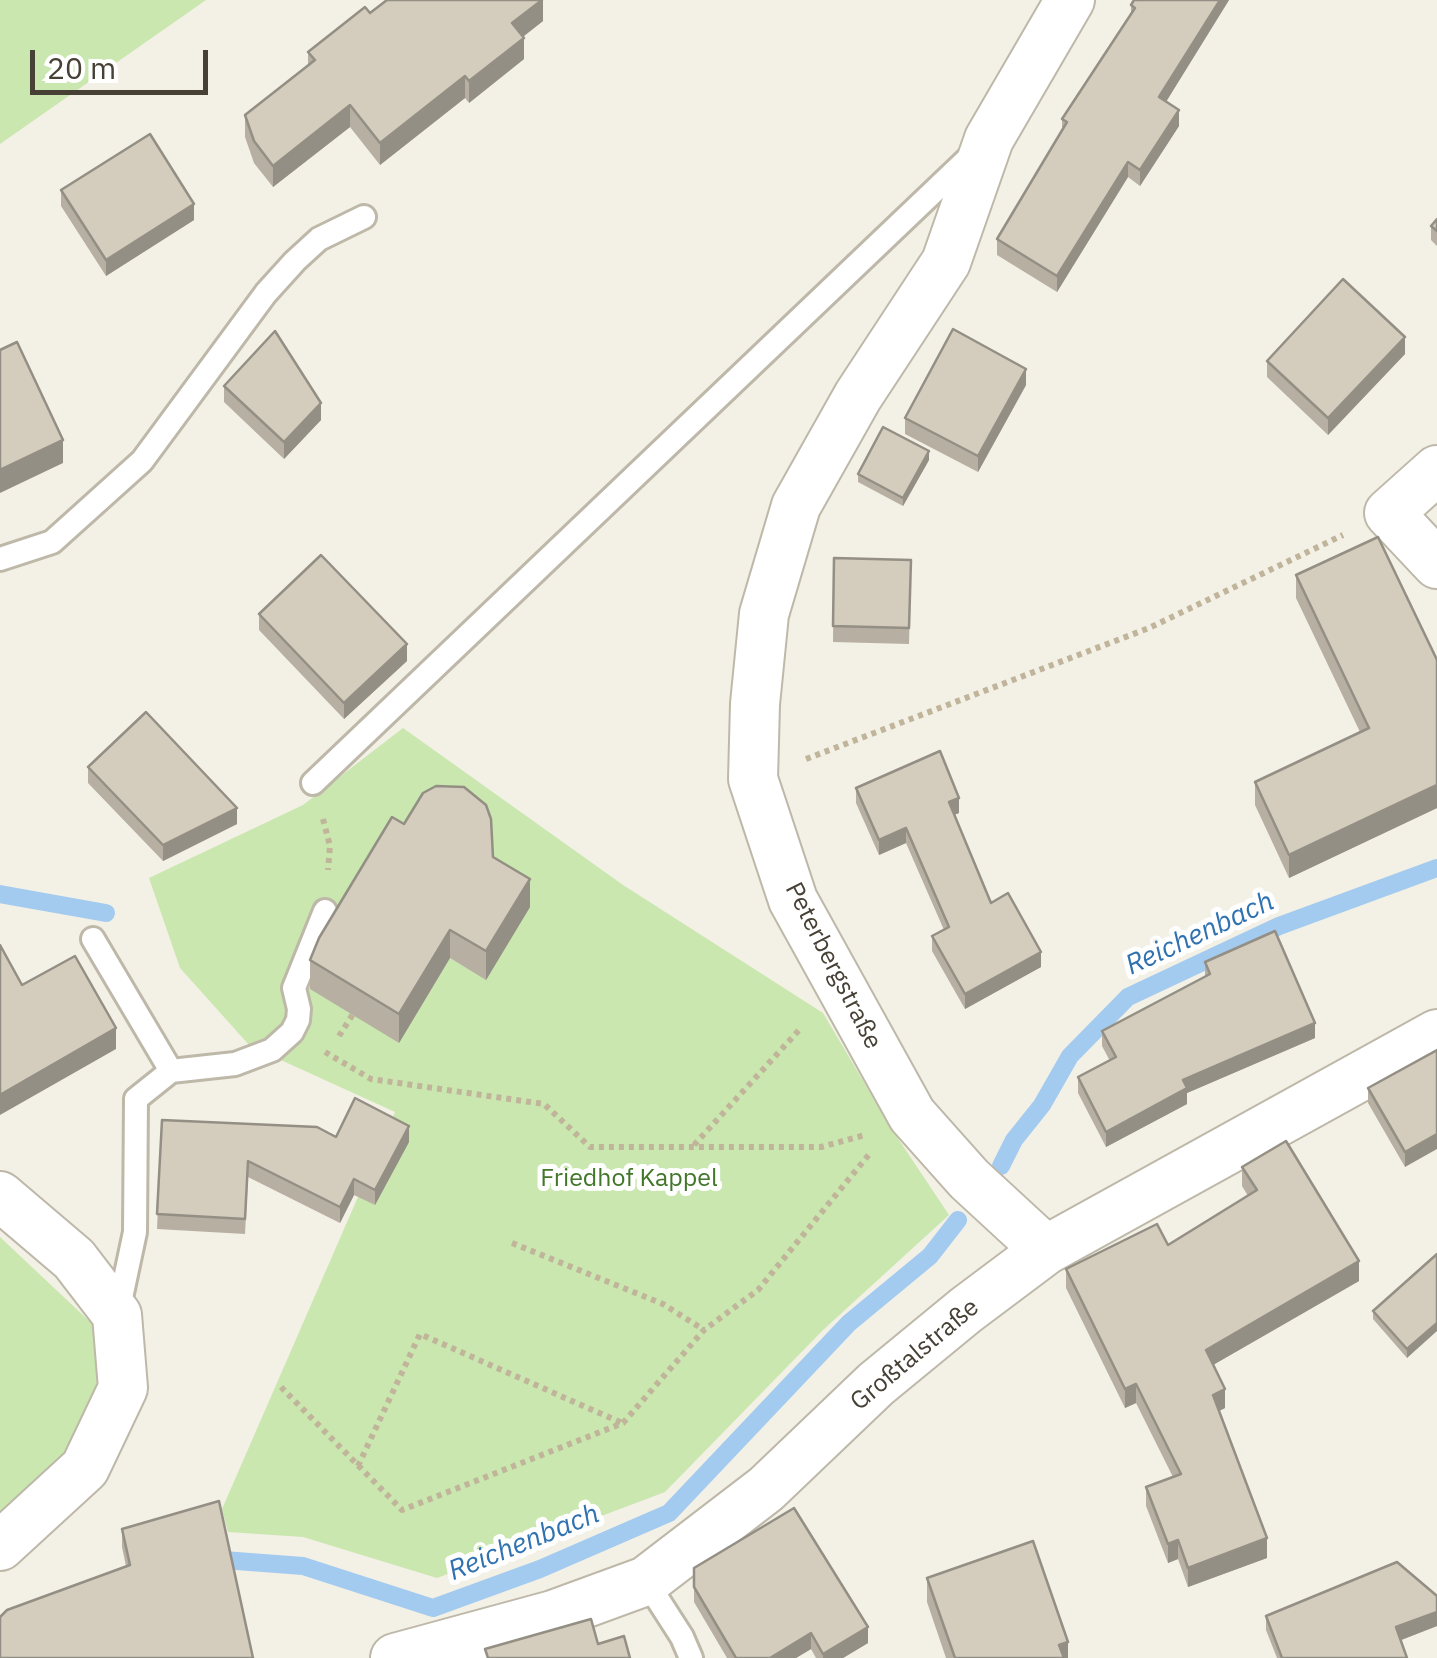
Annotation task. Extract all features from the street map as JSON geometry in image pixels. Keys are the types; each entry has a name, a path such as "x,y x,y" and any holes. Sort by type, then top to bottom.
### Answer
{"street":[{"name":"Peterbergstraße","path":"1046,1250 901,1121 793,900 753,779 754,704 764,614 796,506 858,396 946,262 989,139 1070,0"},
{"path":"1437,470 1389,513 1437,564"},
{"name":"Großtalstraße","path":"402,1657 553,1615 646,1581 766,1490 876,1384 1046,1250 1437,1034"},
{"path":"0,1196 74,1259 118,1315 123,1388 86,1468 0,1546"}],"lane":[{"name":"Peterbergstraße","path":"314,783 989,139"},
{"path":"0,559 52,542 142,462 266,293 319,238 364,217"},
{"path":"118,1315 135,1232 136,1099 171,1071 235,1064 272,1050 292,1032 299,1009 294,988 324,911"},
{"path":"92,939 171,1071"},
{"path":"646,1581 691,1658"}],"path":[{"path":"753,779 1149,628 1389,513"},
{"path":"694,1146 800,1028"},
{"path":"371,1080 544,1104 590,1146 821,1147 901,1121"},
{"path":"281,1387 402,1510 624,1423 704,1330 758,1290 901,1121"},
{"path":"512,1242 663,1304 704,1330"},
{"path":"358,1466 420,1334 624,1423"}],"green space":[{"path":"0,0 206,0 0,144"},
{"name":"Friedhof Kappel","path":"403,728 623,885 823,1013 891,1128 949,1215 823,1330 665,1492 437,1578 303,1537 228,1532 222,1509 395,1112 250,1046 180,968 149,878 303,805","holes":["391,846 486,979 450,958 399,1042 307,986"]},
{"path":"0,1237 103,1334 89,1441 0,1522"}],"building":[{"path":"387,0 542,0 512,23 524,38 469,81 465,76 380,143 350,105 273,166 254,141 245,115 315,60 308,52 365,7 370,13"},
{"path":"1134,0 1220,0 1159,97 1179,110 1140,170 1128,162 1057,276 997,239 1067,122 1062,119 1135,8 1131,5"},
{"path":"150,134 194,204 106,260 61,190"},
{"path":"1343,279 1405,337 1328,418 1267,361"},
{"path":"953,329 1026,369 978,456 905,418"},
{"path":"275,331 321,403 284,442 224,386"},
{"path":"17,342 63,440 0,470 0,350"},
{"path":"883,427 929,451 903,498 858,474"},
{"path":"1378,537 1437,660 1437,785 1289,855 1255,782 1369,728 1296,575"},
{"path":"321,555 407,644 344,703 259,614"},
{"path":"834,558 911,560 909,628 833,626"},
{"path":"146,712 237,808 163,845 88,767"},
{"path":"940,751 959,798 949,802 991,903 1008,893 1041,952 965,994 932,936 949,927 906,828 879,840 856,788"},
{"path":"436,786 464,787 486,805 491,819 493,857 530,879 486,951 450,930 399,1014 310,960 319,938 392,817 404,824 423,793"},
{"path":"1275,931 1315,1023 1183,1080 1187,1088 1106,1132 1078,1077 1116,1057 1102,1031 1210,974 1205,962"},
{"path":"0,945 22,985 75,956 116,1028 0,1095"},
{"path":"1437,1050 1437,1134 1405,1152 1368,1088"},
{"path":"355,1098 409,1126 375,1190 354,1179 340,1207 248,1161 245,1219 157,1214 162,1120 317,1127 336,1137"},
{"path":"1286,1141 1359,1261 1206,1350 1225,1389 1213,1395 1267,1538 1188,1568 1178,1540 1168,1544 1146,1487 1181,1474 1136,1384 1125,1389 1066,1269 1157,1224 1168,1245 1257,1190 1242,1167"},
{"path":"1437,1254 1437,1323 1407,1349 1373,1311"},
{"path":"219,1501 253,1658 0,1658 0,1617 7,1610 130,1565 122,1529"},
{"path":"794,1508 868,1627 823,1654 811,1633 770,1658 736,1658 694,1587 694,1568"},
{"path":"1033,1541 1068,1642 1059,1645 1064,1658 955,1658 927,1578"},
{"path":"1397,1562 1437,1596 1437,1612 1396,1627 1407,1658 1282,1658 1266,1616"},
{"path":"591,1619 598,1644 624,1636 630,1658 488,1658 485,1649"}],"waterway":[{"name":"Reichenbach","path":"1001,1166 1070,1056 1128,997 1279,926 1437,868"},
{"path":"0,894 106,913"},
{"name":"Reichenbach","path":"210,1559 303,1566 433,1608 540,1569 669,1513 849,1323 930,1256 958,1220"}]}
